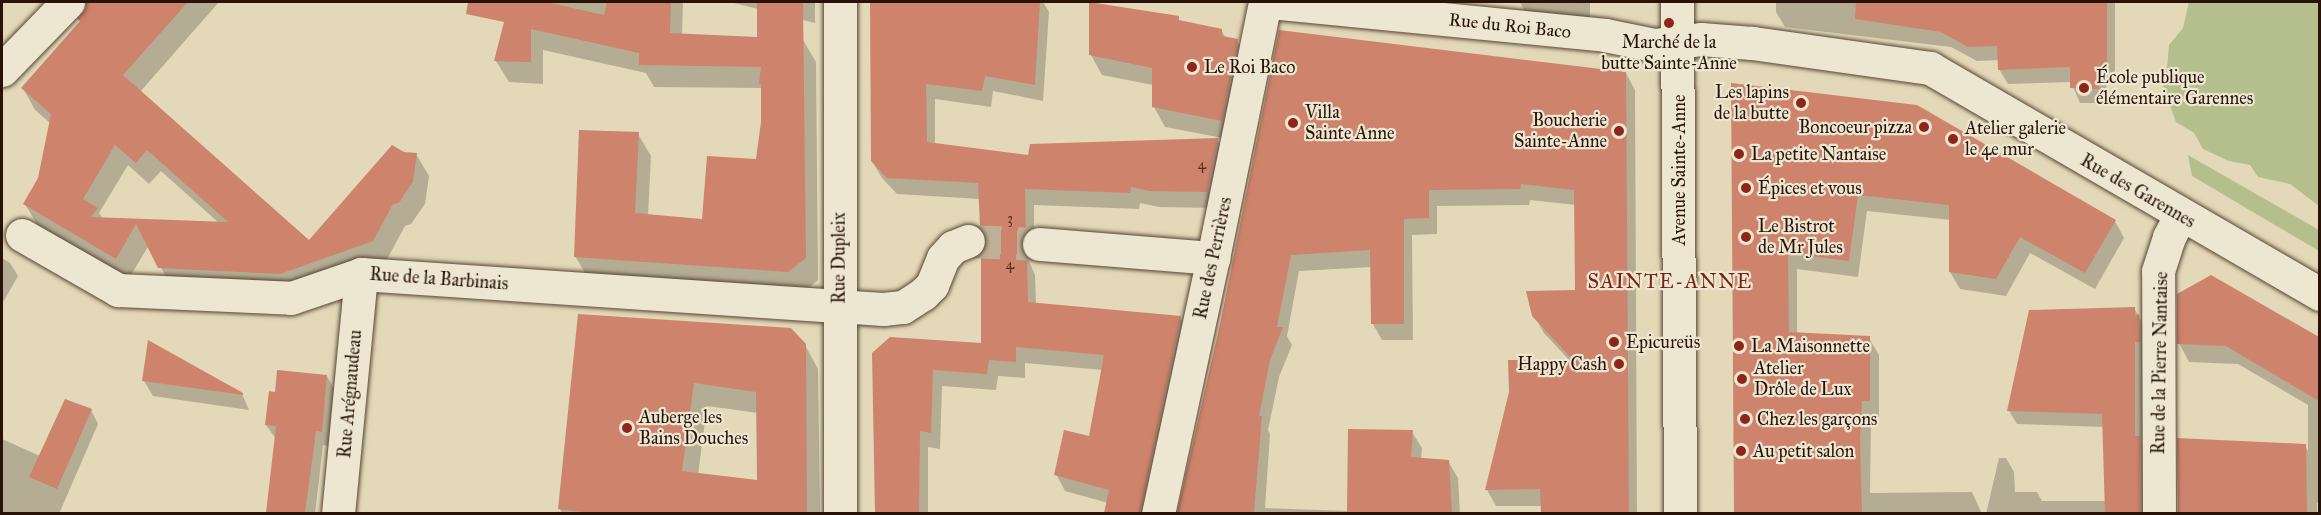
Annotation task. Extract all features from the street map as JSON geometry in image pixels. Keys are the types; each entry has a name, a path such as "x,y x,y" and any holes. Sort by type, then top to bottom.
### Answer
{"street":[{"path":"2,70 68,2"},
{"name":"Rue Dupleix","path":"840,2 840,513"},
{"name":"Rue des Perrières","path":"1158,513 1213,258 1264,2"},
{"name":"Rue du Roi Baco","path":"1270,2 1605,35 1654,45 1677,42"},
{"name":"Avenue Sainte-Anne","path":"1677,2 1680,513"},
{"name":"Rue des Garennes","path":"1677,42 1701,39 1752,43 1930,68 2180,216 2319,294"},
{"name":"Rue de la Pierre Nantaise","path":"2159,513 2158,272 2169,237 2180,216"},
{"name":"Rue de la Barbinais","path":"22,235 118,290 291,298 361,274 800,302 840,307 903,308 932,285 943,258 953,246 968,241"},
{"path":"1039,244 1213,258"},
{"name":"Rue Arégnaudeau","path":"338,513 361,274"}],"green space":[{"path":"2189,2 2319,2 2319,206 2290,184 2258,177 2250,165 2229,161 2203,149 2194,133 2176,122 2161,80 2167,69 2169,45 2183,28"},
{"path":"2188,155 2319,230 2319,251 2192,176"}],"building":[{"path":"86,2 188,2 123,75 309,240 392,145 404,152 417,153 413,181 399,203 393,204 373,241 280,274 158,268 136,224 116,259 23,204 38,178 51,114 21,88 80,21 77,19 86,7","holes":["115,145 136,163 147,150 228,222 91,217 98,208 83,199"]},
{"path":"468,2 546,2 604,15 607,2 671,2 670,33 757,37 757,2 803,2 806,258 788,272 574,257 579,130 639,132 635,213 702,219 707,156 756,159 761,122 761,84 759,84 761,67 639,65 639,53 531,29 531,62 494,61 504,22 466,14"},
{"path":"870,2 1040,2 1035,85 985,76 982,91 926,84 927,142 1028,155 1030,144 1218,138 1207,192 1149,191 1131,187 1130,193 1025,189 1026,232 1020,243 1027,257 1028,302 1181,316 1140,513 1104,513 1109,490 1054,475 1064,430 1089,436 1104,355 1016,347 1016,362 989,360 987,374 933,370 931,433 920,431 919,513 875,513 872,353 890,337 981,343 981,254 987,243 980,226 978,183 887,178 871,161"},
{"name":"Le Roi Baco","path":"1089,2 1179,16 1179,20 1222,29 1222,36 1238,39 1222,121 1152,107 1152,68 1089,55"},
{"name":"École publique élémentaire Garennes","path":"1856,2 2107,2 2107,68 2099,68 2099,89 2070,88 2070,67 1998,70 1997,46 1968,47 1941,32 1855,19"},
{"path":"1279,30 1626,72 1629,513 1541,513 1540,489 1485,490 1509,392 1508,360 1573,360 1532,316 1526,291 1575,290 1574,190 1521,184 1520,189 1429,190 1429,218 1404,219 1404,324 1371,324 1370,250 1291,255 1277,327 1283,327 1270,360 1259,416 1262,416 1254,513 1177,513 1221,320"},
{"path":"1731,83 1917,105 2116,220 2085,273 2020,237 1996,279 1949,272 1949,205 1858,195 1849,261 1788,253 1789,332 1870,336 1870,401 1862,401 1860,440 1862,513 1734,513"},
{"path":"2211,275 2319,337 2319,401 2226,346 2177,344 2177,294"},
{"path":"2135,307 2135,316 2139,314 2140,342 2135,342 2135,436 2140,436 2140,513 2105,513 2102,414 2007,411 2029,310"},
{"name":"Auberge les Bains Douches","path":"578,314 791,328 806,344 807,513 589,513 558,509","holes":["694,383 756,392 757,480 682,471"]},
{"path":"148,340 243,393 243,395 142,381"},
{"path":"277,370 327,375 322,432 316,431 305,513 266,513 276,426 265,425 269,391 275,392"},
{"path":"65,399 92,409 57,489 29,477"},
{"path":"1348,429 1413,430 1411,457 1449,460 1452,513 1347,513"},
{"path":"2177,438 2306,444 2307,513 2178,513"}],"tunnel":[{"path":"968,241 1039,244"}],"place":[{"name":"Marché de la butte Sainte-Anne","path":"1669,23"},
{"name":"Le Roi Baco","path":"1192,67"},
{"name":"École publique élémentaire Garennes","path":"2084,88"},
{"name":"Les lapins de la butte","path":"1801,103"},
{"name":"Villa Sainte Anne","path":"1293,123"},
{"name":"Boncoeur pizza","path":"1924,127"},
{"name":"Boucherie Sainte-Anne","path":"1619,131"},
{"name":"Atelier galerie le 4e mur","path":"1953,139"},
{"name":"La petite Nantaise","path":"1739,154"},
{"name":"Épices et vous","path":"1746,188"},
{"name":"Le Bistrot de Mr Jules","path":"1746,237"},
{"name":"Epicureüs","path":"1614,342"},
{"name":"La Maisonnette","path":"1739,346"},
{"name":"Happy Cash","path":"1619,364"},
{"name":"Atelier Drôle de Lux","path":"1742,379"},
{"name":"Chez les garçons","path":"1745,419"},
{"name":"Auberge les Bains Douches","path":"627,428"},
{"name":"Au petit salon","path":"1741,451"}],"district":[{"name":"SAINTE-ANNE","path":"1670,281"}]}
